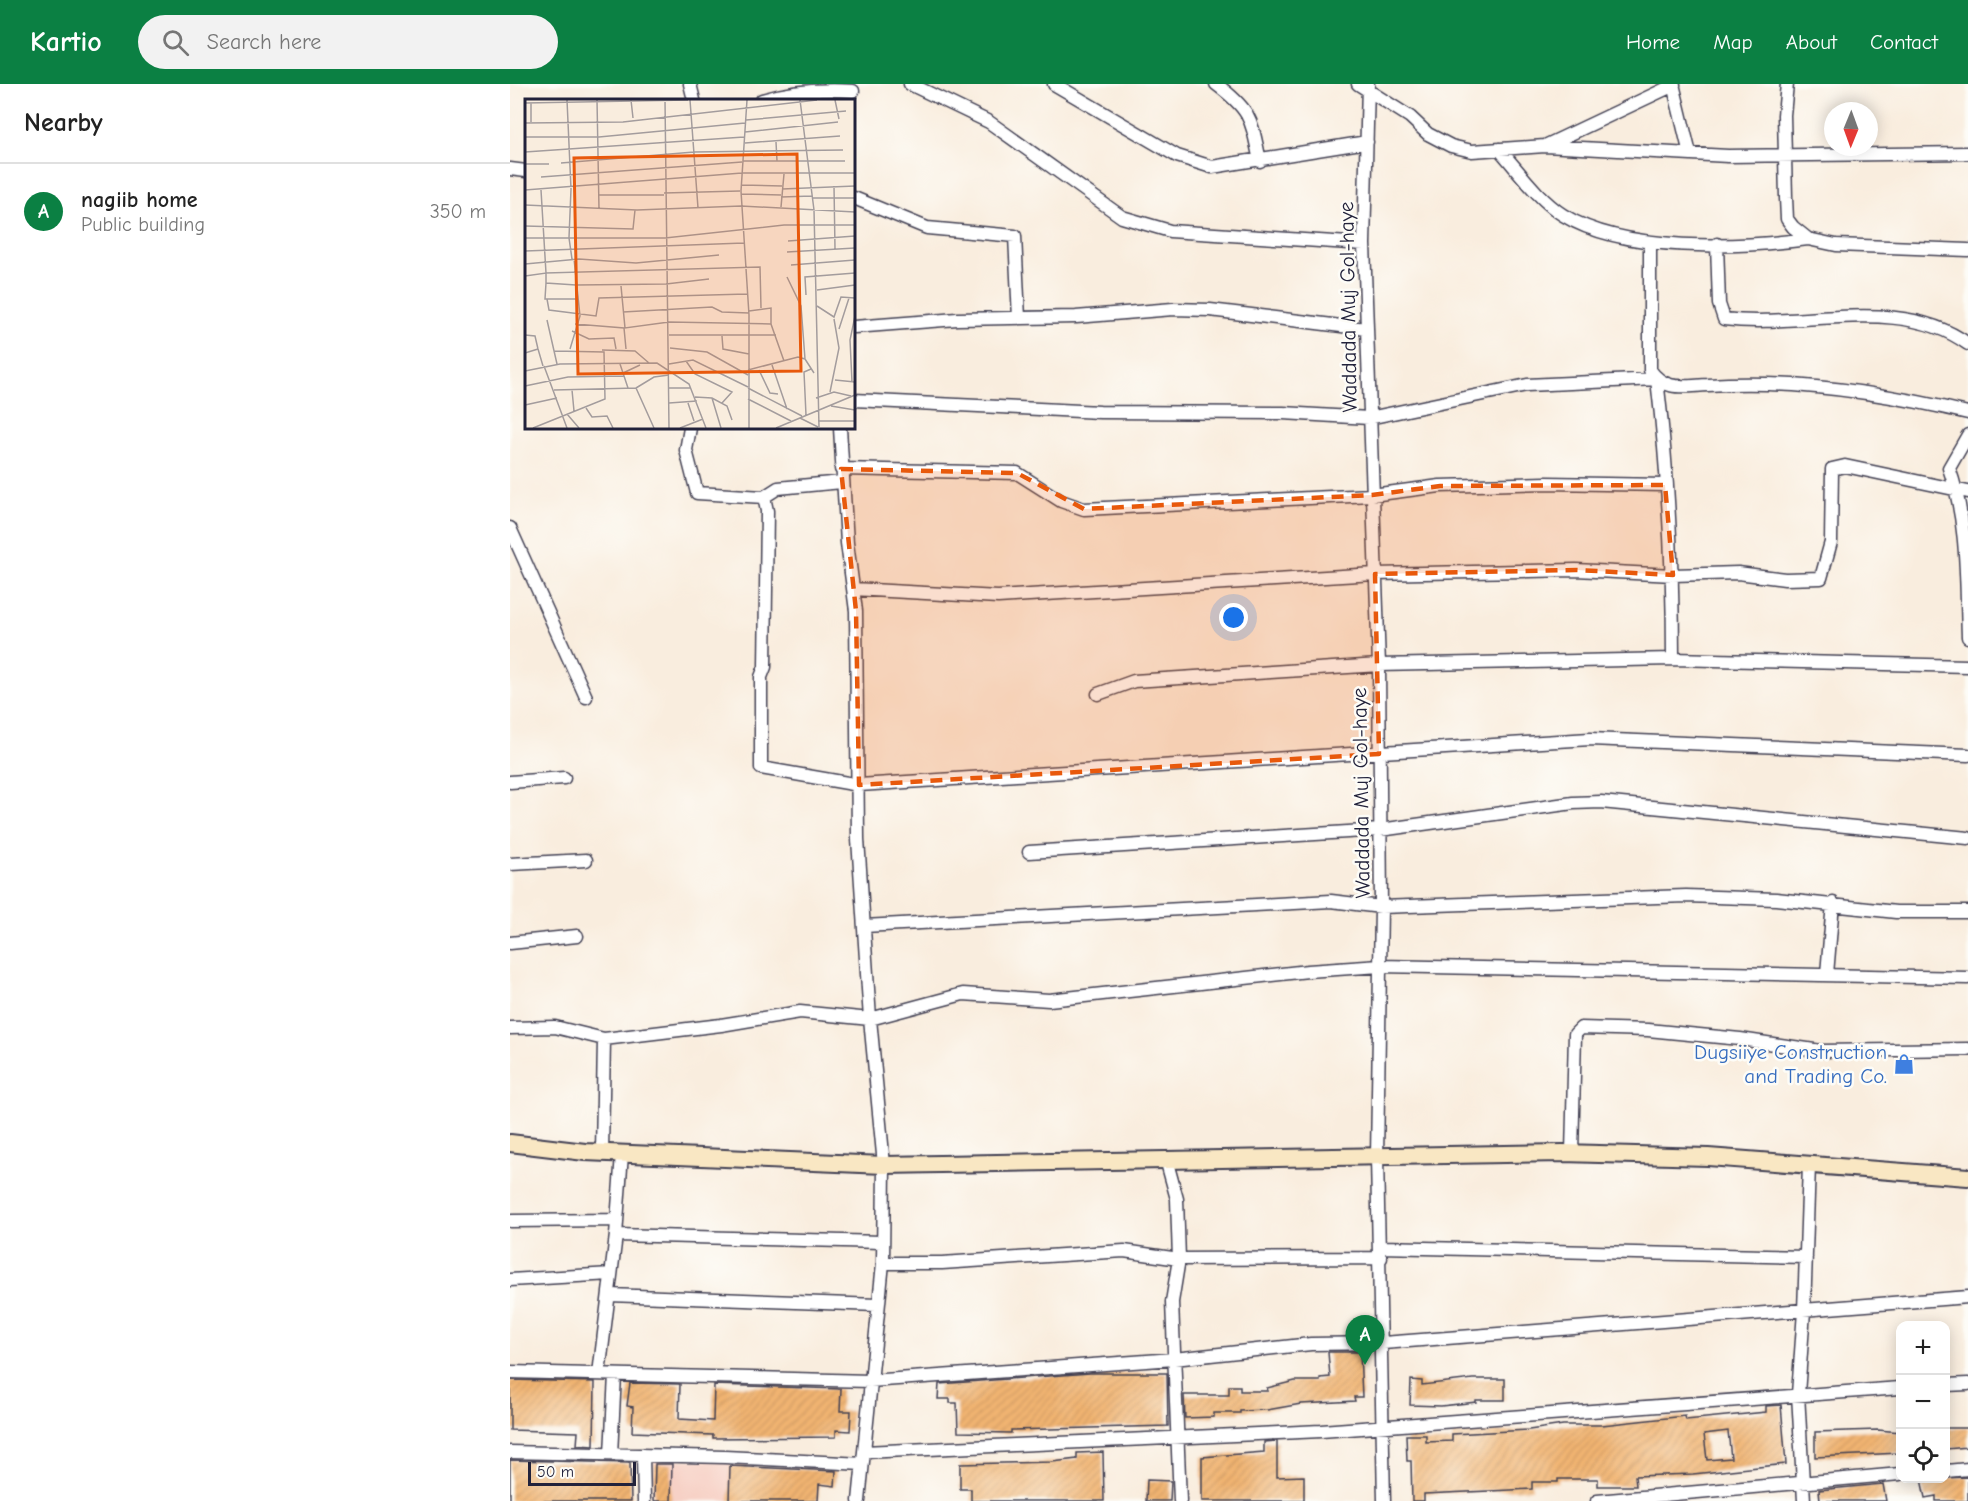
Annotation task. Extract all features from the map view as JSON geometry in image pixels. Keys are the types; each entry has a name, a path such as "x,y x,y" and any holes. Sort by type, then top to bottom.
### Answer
{"main road":[{"path":"510,1143 602,1153 884,1165 1572,1153 1708,1157 1968,1177"}],"street":[{"path":"690,84 694,99"},
{"path":"910,84 989,122 1122,217 1170,231 1364,244"},
{"path":"1054,84 1177,156 1212,168 1367,142"},
{"path":"1216,84 1240,102 1251,121 1260,161"},
{"path":"1787,84 1784,115 1787,219 1808,238"},
{"path":"1545,146 1673,85 1690,154"},
{"path":"1364,86 1410,117 1428,134 1451,146 1472,151 1545,146 1690,154 1785,156 1968,153"},
{"name":"Waddada Muj Gol-haye","path":"1364,86 1367,142 1364,244 1366,329 1379,665 1381,907 1377,1157 1383,1343 1384,1501"},
{"path":"764,99 781,89 825,89 853,92"},
{"path":"1499,149 1561,214 1591,228 1650,242 1772,244 1808,238 1836,245 1968,250"},
{"path":"510,169 525,171"},
{"path":"855,198 927,228 1015,236 1019,318"},
{"path":"1650,242 1650,370 1656,380 1665,449 1665,485 1673,575 1673,659"},
{"path":"1717,244 1719,304 1724,319 1762,322 1893,316 1930,324 1955,334 1968,344"},
{"path":"855,327 1076,317 1173,309 1210,310 1366,329"},
{"path":"855,400 1100,412 1283,413 1369,418 1527,385 1656,380 1669,387 1740,382 1864,393 1968,413"},
{"path":"690,429 686,450 698,493 764,497 778,488 842,475 1017,473 1061,501 1084,509 1372,495 1440,486 1547,483 1665,485"},
{"path":"840,429 853,589 859,785 858,839 870,1019 884,1165 883,1263 858,1501"},
{"path":"1968,435 1949,468 1963,491 1968,637"},
{"path":"853,589 998,597 1375,574 1576,570 1673,575 1737,573 1785,579 1821,578 1831,542 1832,469 1845,466 1963,491"},
{"path":"764,497 767,511 765,667 761,677 761,768 859,785 1590,739 1968,755"},
{"path":"510,528 586,697"},
{"path":"1098,694 1134,681 1379,665 1673,659 1968,666"},
{"path":"510,782 564,778"},
{"path":"1029,852 1380,831 1573,803 1601,802 1968,838"},
{"path":"510,864 586,860"},
{"path":"864,926 1331,901 1381,907 1633,897 1776,898 1896,912 1968,912"},
{"path":"1827,974 1833,903"},
{"path":"510,943 577,936"},
{"path":"510,1028 555,1027 604,1039 721,1025 801,1012 870,1019 963,994 1049,999 1296,972 1380,966 1968,978"},
{"path":"1572,1153 1575,1034 1581,1028 1648,1030 1740,1039 1821,1051 1968,1049"},
{"path":"602,1153 604,1039"},
{"path":"599,1374 616,1235 622,1154"},
{"path":"1166,1159 1177,1199 1179,1259 1172,1302 1180,1501"},
{"path":"1804,1501 1798,1394 1804,1311 1809,1165"},
{"path":"510,1221 617,1220"},
{"path":"616,1235 882,1242"},
{"path":"883,1263 942,1263 1124,1251 1179,1259 1381,1253 1806,1257"},
{"path":"510,1280 611,1274"},
{"path":"609,1295 877,1305"},
{"path":"510,1372 870,1381 1174,1359 1311,1344 1383,1343 1804,1311 1968,1296"},
{"path":"611,1454 615,1374"},
{"path":"1950,1385 1968,1384"},
{"path":"510,1452 863,1458 1321,1431 1896,1388"},
{"path":"643,1455 644,1501"},
{"path":"1950,1471 1968,1469"},
{"path":"1597,1501 1896,1474"}],"highlighted area":[{"path":"841,469 1017,473 1084,509 1372,495 1440,486 1665,485 1673,575 1576,570 1375,574 1379,754 859,785 856,611"}],"shaded area":[{"path":"654,1459 746,1461 746,1501 653,1501"}],"building":[{"path":"1328,1352 1360,1352 1362,1397 1354,1397 1355,1401 1301,1404 1267,1410 1240,1411 1240,1413 1214,1413 1214,1417 1185,1418 1184,1395 1229,1395 1229,1386 1240,1386 1240,1391 1268,1391 1267,1388 1295,1381 1320,1381 1320,1378 1330,1377"},
{"path":"1090,1373 1167,1373 1168,1426 1011,1430 1011,1433 958,1432 957,1403 950,1403 950,1399 938,1399 939,1384"},
{"path":"1473,1379 1505,1379 1505,1400 1476,1400 1476,1402 1441,1406 1410,1405 1411,1380 1422,1381 1422,1385"},
{"path":"510,1380 595,1382 594,1446 577,1445 578,1432 510,1430"},
{"path":"630,1383 680,1384 679,1419 713,1421 714,1385 841,1389 840,1411 851,1411 850,1431 836,1430 836,1437 713,1438 713,1435 632,1432 633,1407 627,1406"},
{"path":"1781,1405 1786,1464 1693,1474 1635,1476 1636,1486 1598,1486 1598,1479 1558,1479 1558,1482 1532,1482 1532,1489 1424,1494 1424,1501 1412,1501 1411,1461 1407,1461 1406,1435 1426,1435 1426,1442 1452,1441 1452,1434 1529,1430 1563,1425 1602,1425 1685,1416 1686,1420 1766,1412 1766,1406","holes":["1728,1431 1731,1458 1707,1460 1704,1434"]},
{"path":"1950,1428 1968,1428 1968,1447 1950,1449"},
{"path":"1815,1432 1896,1432 1896,1453 1815,1457"},
{"path":"1277,1441 1277,1477 1304,1476 1304,1501 1202,1501 1202,1457 1264,1452 1264,1442"},
{"path":"1103,1452 1104,1501 971,1501 971,1489 960,1489 960,1464 1052,1462 1077,1459 1077,1453"},
{"path":"510,1460 630,1463 631,1501 510,1501"},
{"path":"655,1464 672,1464 671,1501 654,1501"},
{"path":"730,1466 836,1471 835,1486 819,1484 818,1501 729,1501"},
{"path":"1968,1477 1968,1501 1936,1501 1936,1496 1925,1498 1922,1483 1950,1483 1950,1478"},
{"path":"1147,1480 1171,1481 1170,1501 1146,1501"},
{"path":"1883,1484 1886,1501 1820,1501 1819,1490"}],"place":[{"name":"Dugsiiye Construction and Trading Co.","path":"1904,1064"},
{"name":"nagiib home","path":"1365,1365"}]}
